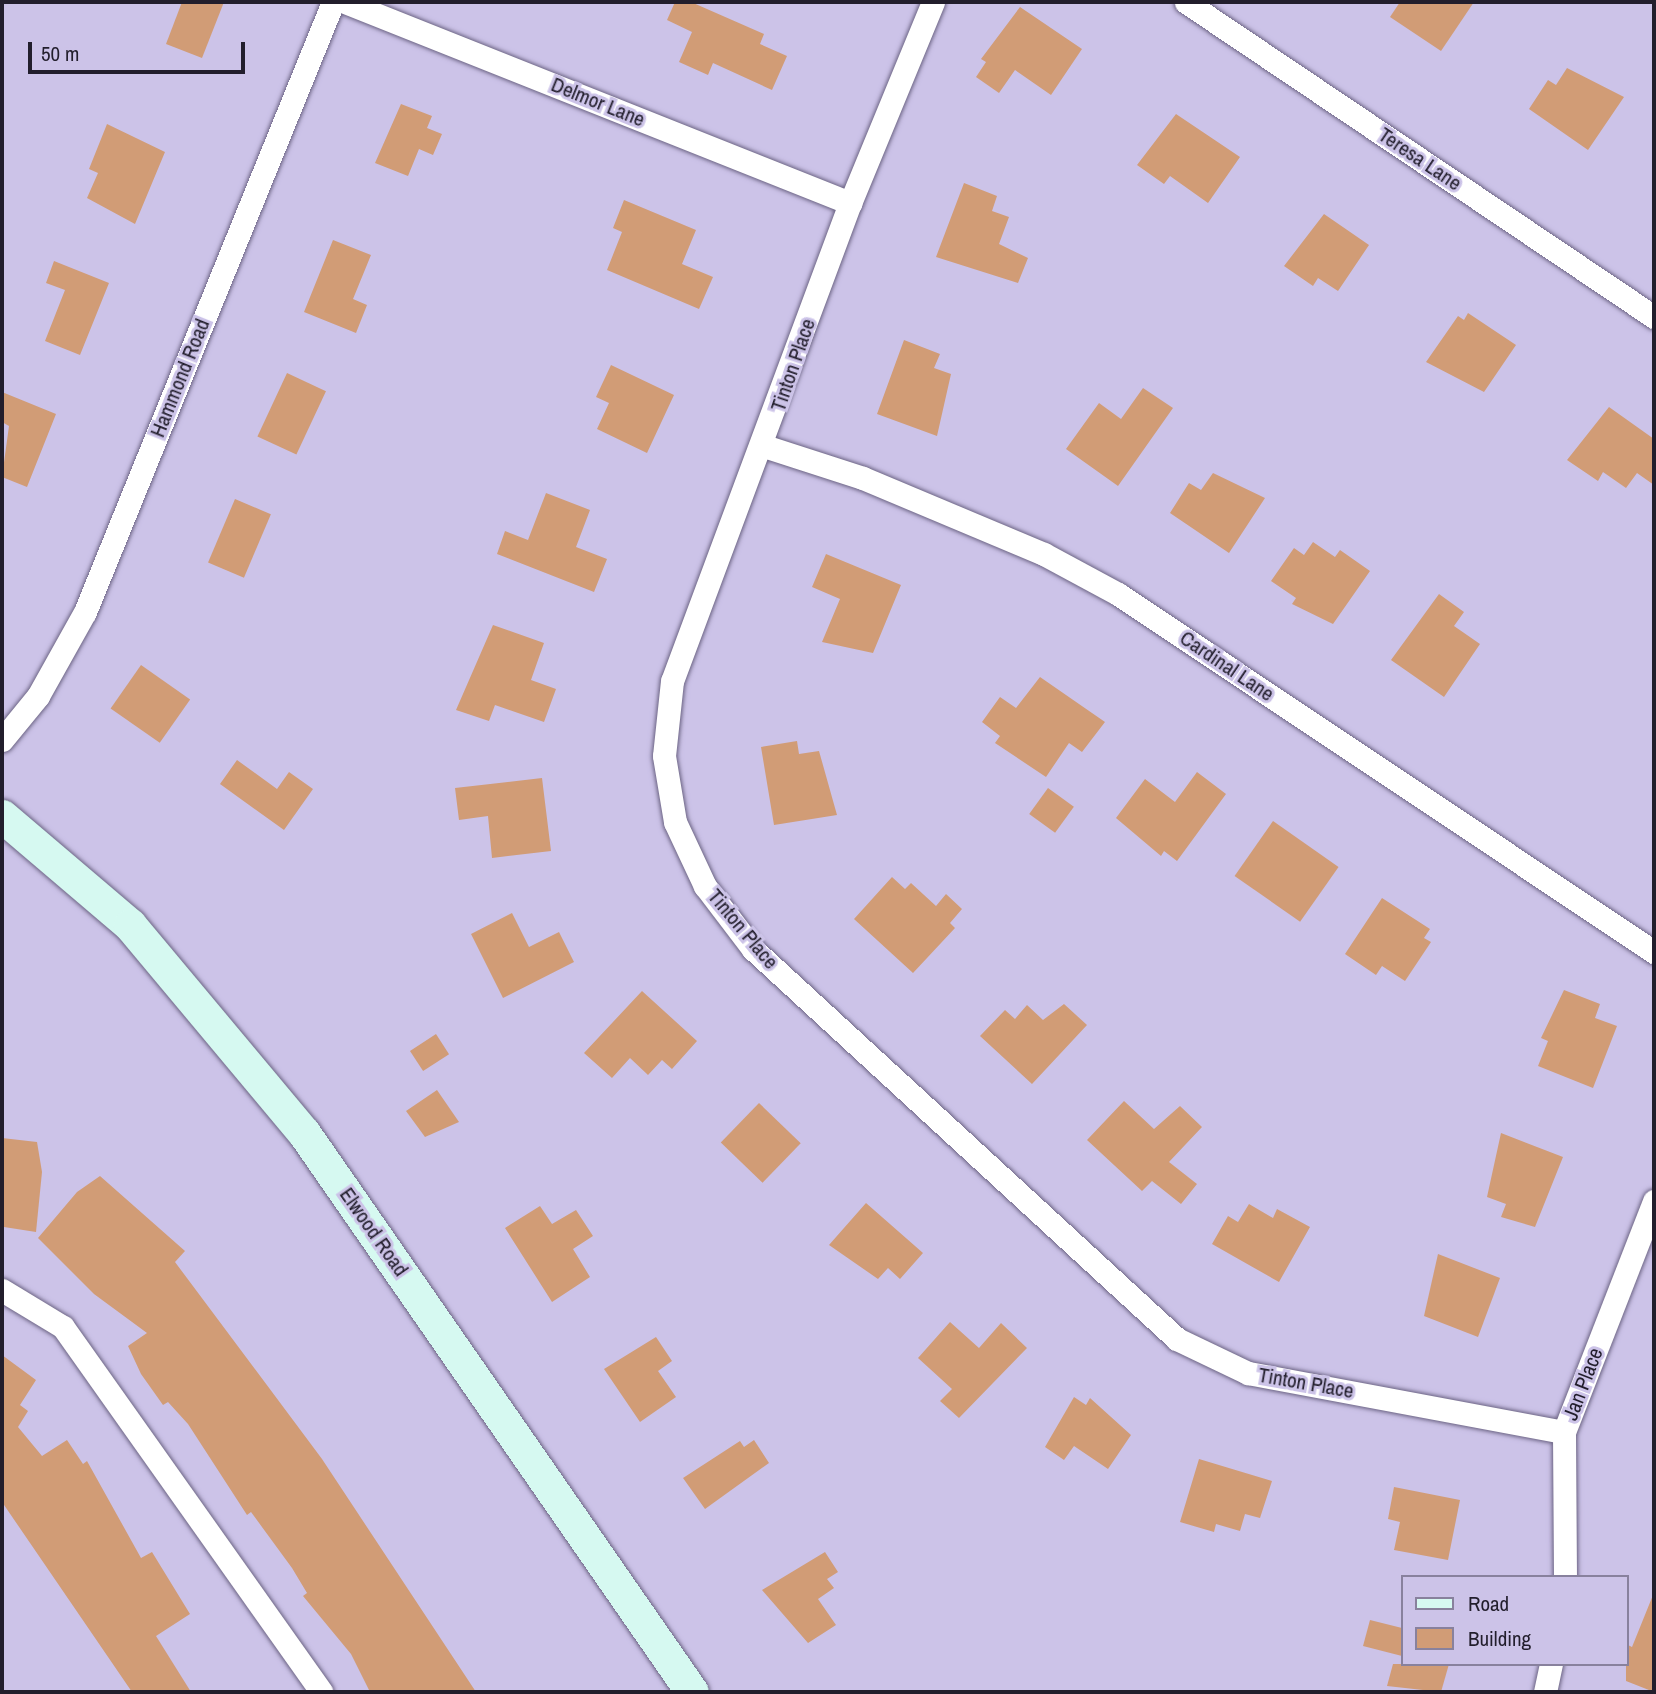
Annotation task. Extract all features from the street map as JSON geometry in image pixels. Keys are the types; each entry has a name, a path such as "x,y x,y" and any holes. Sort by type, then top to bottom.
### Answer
{"main road":[{"name":"Elwood Road","path":"2,816 130,925 304,1133 692,1692"}],"street":[{"name":"Hammond Road","path":"2,740 37,696 85,612 333,2"},
{"name":"Delmor Lane","path":"345,2 850,203"},
{"name":"Tinton Place","path":"933,2 850,203 764,446 672,681 664,756 680,832 705,886 753,949 1177,1339 1248,1373 1564,1432"},
{"name":"Teresa Lane","path":"1186,2 1654,317"},
{"name":"Cardinal Lane","path":"764,446 863,478 1044,554 1118,594 1654,952"},
{"name":"Jan Place","path":"1564,1575 1564,1432 1654,1201"},
{"path":"2,1290 63,1327 321,1692"},
{"path":"1545,1692 1551,1666"}],"building":[{"path":"182,2 224,2 202,58 166,44"},
{"path":"675,2 691,2 764,34 760,44 787,56 772,90 713,63 708,75 679,62 692,32 667,20"},
{"path":"1400,2 1474,2 1441,51 1390,17"},
{"path":"1020,7 1082,49 1051,95 1015,70 999,93 976,77 986,62 981,59"},
{"path":"1567,68 1624,97 1588,150 1529,109 1548,80 1556,85"},
{"path":"401,104 432,116 427,128 442,134 433,155 419,149 408,176 375,163"},
{"path":"1176,114 1240,157 1208,203 1170,176 1164,184 1137,165"},
{"path":"107,124 165,152 135,224 87,198 98,173 89,169"},
{"path":"964,183 997,196 992,211 1009,217 999,244 1028,258 1018,283 936,257"},
{"path":"624,200 696,230 682,264 713,277 699,309 607,270 622,232 613,228"},
{"path":"1324,214 1369,245 1338,291 1318,278 1313,286 1284,266"},
{"path":"333,240 371,255 353,299 367,305 356,333 304,312"},
{"path":"54,261 109,283 80,355 45,341 65,290 46,283"},
{"path":"1468,313 1516,345 1484,392 1426,362 1458,316 1464,320"},
{"path":"904,340 940,354 934,368 951,374 937,436 877,414"},
{"path":"611,365 674,395 647,453 597,429 609,403 596,397"},
{"path":"287,373 326,391 296,455 257,436"},
{"path":"1143,388 1173,408 1118,486 1066,449 1099,403 1121,419"},
{"path":"2,392 56,414 27,487 2,477 9,426 2,422"},
{"path":"1609,407 1654,439 1654,485 1637,473 1626,488 1603,472 1598,481 1567,460"},
{"path":"1213,473 1265,498 1229,553 1170,513 1189,483 1201,490"},
{"path":"546,493 590,510 576,547 607,559 594,592 497,554 505,531 528,540"},
{"path":"235,499 271,514 244,578 208,563"},
{"path":"1313,542 1335,557 1340,550 1370,571 1333,624 1292,604 1296,598 1271,581 1294,548 1304,555"},
{"path":"826,554 901,585 873,653 822,642 840,599 812,587"},
{"path":"1439,594 1464,612 1454,626 1480,644 1444,697 1391,660"},
{"path":"493,625 544,643 531,680 556,689 544,722 495,705 489,721 456,710"},
{"path":"141,665 190,699 160,743 111,708"},
{"path":"1040,677 1105,722 1082,752 1069,743 1046,777 995,743 1000,736 982,722 1000,697 1016,708"},
{"path":"797,741 799,754 819,751 837,815 774,825 761,747"},
{"path":"237,760 277,789 289,772 313,789 284,830 220,784"},
{"path":"1197,772 1226,794 1177,861 1164,851 1161,856 1116,818 1145,779 1175,802"},
{"path":"542,778 551,851 492,858 488,816 459,820 455,788"},
{"path":"1048,788 1074,807 1055,833 1029,814"},
{"path":"1273,821 1339,867 1300,922 1235,876"},
{"path":"892,877 905,889 911,883 936,906 946,894 962,909 950,923 955,928 913,973 854,919"},
{"path":"1382,898 1430,929 1424,938 1431,942 1405,981 1382,966 1376,975 1345,954"},
{"path":"512,913 529,947 559,932 574,962 503,998 471,934"},
{"path":"1564,990 1600,1004 1595,1018 1617,1026 1593,1088 1538,1066 1548,1041 1541,1038"},
{"path":"642,991 697,1041 672,1069 662,1060 648,1075 630,1058 612,1078 584,1053"},
{"path":"1064,1004 1087,1025 1032,1084 980,1036 1005,1010 1015,1019 1027,1005 1043,1020"},
{"path":"436,1034 449,1054 423,1071 410,1051"},
{"path":"437,1090 459,1122 425,1137 406,1111"},
{"path":"1124,1101 1154,1129 1180,1106 1202,1127 1169,1162 1197,1184 1181,1204 1152,1181 1142,1191 1087,1140"},
{"path":"759,1103 801,1143 763,1183 721,1143"},
{"path":"1501,1133 1563,1157 1535,1227 1501,1217 1506,1204 1487,1197"},
{"path":"2,1138 37,1142 42,1172 36,1232 4,1227"},
{"path":"100,1176 185,1251 175,1262 322,1459 476,1692 370,1692 351,1654 303,1596 307,1593 292,1568 251,1512 247,1515 188,1424 168,1402 163,1405 141,1374 128,1346 147,1333 94,1294 38,1238 77,1192"},
{"path":"866,1203 923,1253 900,1279 888,1268 878,1279 829,1245"},
{"path":"1249,1204 1273,1218 1277,1209 1310,1227 1279,1282 1212,1244 1228,1216 1238,1222"},
{"path":"540,1206 552,1224 576,1210 593,1236 573,1249 590,1277 552,1302 505,1228"},
{"path":"1438,1254 1500,1278 1478,1337 1424,1316"},
{"path":"950,1322 979,1348 1001,1323 1027,1348 959,1418 940,1401 952,1389 918,1358"},
{"path":"656,1337 672,1361 658,1371 676,1397 640,1422 604,1369"},
{"path":"2,1355 36,1380 20,1405 28,1411 18,1427 42,1456 67,1440 83,1464 87,1461 141,1558 152,1552 190,1614 156,1636 191,1692 132,1692 2,1502"},
{"path":"1074,1397 1086,1405 1090,1398 1131,1435 1108,1469 1074,1446 1064,1460 1045,1447"},
{"path":"754,1440 769,1463 705,1509 683,1478 740,1441 744,1447"},
{"path":"1199,1459 1272,1481 1260,1518 1245,1514 1240,1531 1216,1524 1214,1532 1180,1522"},
{"path":"1394,1487 1460,1500 1448,1560 1394,1550 1400,1522 1388,1519"},
{"path":"825,1552 838,1572 827,1579 834,1588 818,1599 836,1625 808,1643 762,1590"},
{"path":"1654,1595 1654,1692 1626,1681 1628,1645 1632,1647"},
{"path":"1370,1620 1400,1628 1400,1655 1363,1646"},
{"path":"1393,1664 1448,1666 1441,1692 1387,1686"}]}
